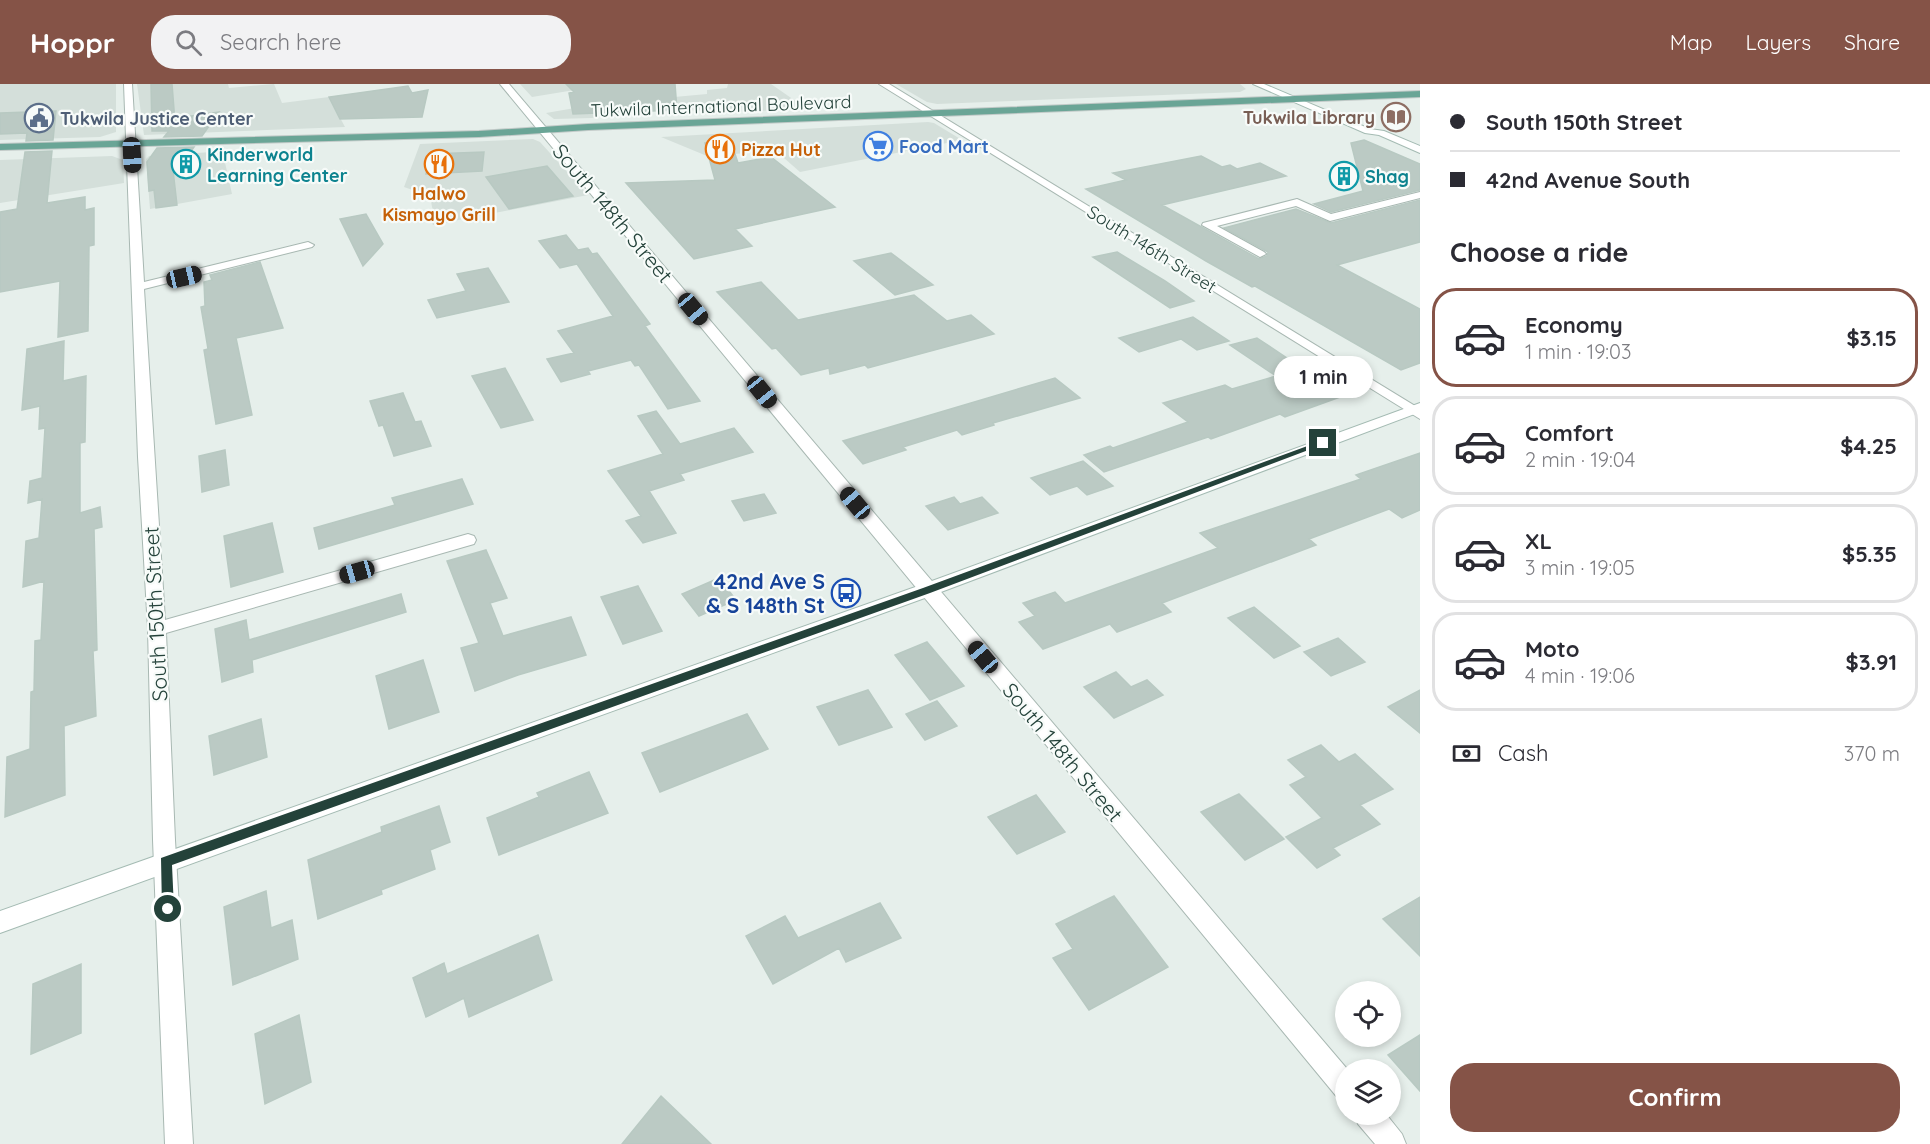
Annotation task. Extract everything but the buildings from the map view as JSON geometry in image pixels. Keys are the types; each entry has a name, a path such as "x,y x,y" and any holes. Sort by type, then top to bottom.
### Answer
{"main road":[{"name":"Tukwila International Boulevard","path":"0,147 102,143 132,145 544,130 1420,94"},
{"name":"Tukwila International Boulevard","path":"0,154 102,150 132,145"}],"street":[{"name":"South 150th Street","path":"128,84 146,457 158,629 179,1144"},
{"name":"South 148th Street","path":"504,84 1335,1075"},
{"name":"South 146th Street","path":"883,84 1417,411"},
{"path":"1257,84 1368,131 1381,133 1420,150"},
{"path":"1368,131 1372,135 1420,155"},
{"path":"1260,254 1207,225 1297,202 1330,218 1420,195"},
{"path":"139,287 308,245"},
{"path":"0,922 927,590 1417,411"},
{"path":"158,629 468,540"},
{"path":"1377,1125 1392,1144"}],"shaded area":[{"path":"0,84 116,84 116,132 100,137 0,140"},
{"path":"137,84 228,84 229,88 274,84 282,103 329,97 345,127 144,135"},
{"path":"520,84 611,84 532,97"},
{"path":"728,84 771,84 807,109 734,112 683,110 611,113 592,118 554,119 546,113 598,104 707,94 707,90 727,88"},
{"path":"896,84 1240,84 1246,89 1240,92 937,104 927,102"},
{"path":"934,123 962,140 800,172 776,151 707,156 661,137"},
{"path":"533,139 540,142 588,195 433,225 427,214 433,212 430,196 404,187 420,144"},
{"path":"228,151 224,158 232,194 150,209 146,159 149,156"},
{"path":"112,156 123,160 124,183 0,203 0,160"}],"place":[{"name":"Tukwila Library","path":"1396,117"},
{"name":"Tukwila Justice Center","path":"39,118"},
{"name":"Food Mart","path":"878,146"},
{"name":"Pizza Hut","path":"720,149"},
{"name":"Kinderworld Learning Center","path":"186,164"},
{"name":"Halwo Kismayo Grill","path":"439,164"},
{"name":"Shag","path":"1344,176"},
{"name":"42nd Ave S & S 148th St","path":"846,593"}],"route":[{"path":"168,909 166,862 927,590 1323,443"}]}
